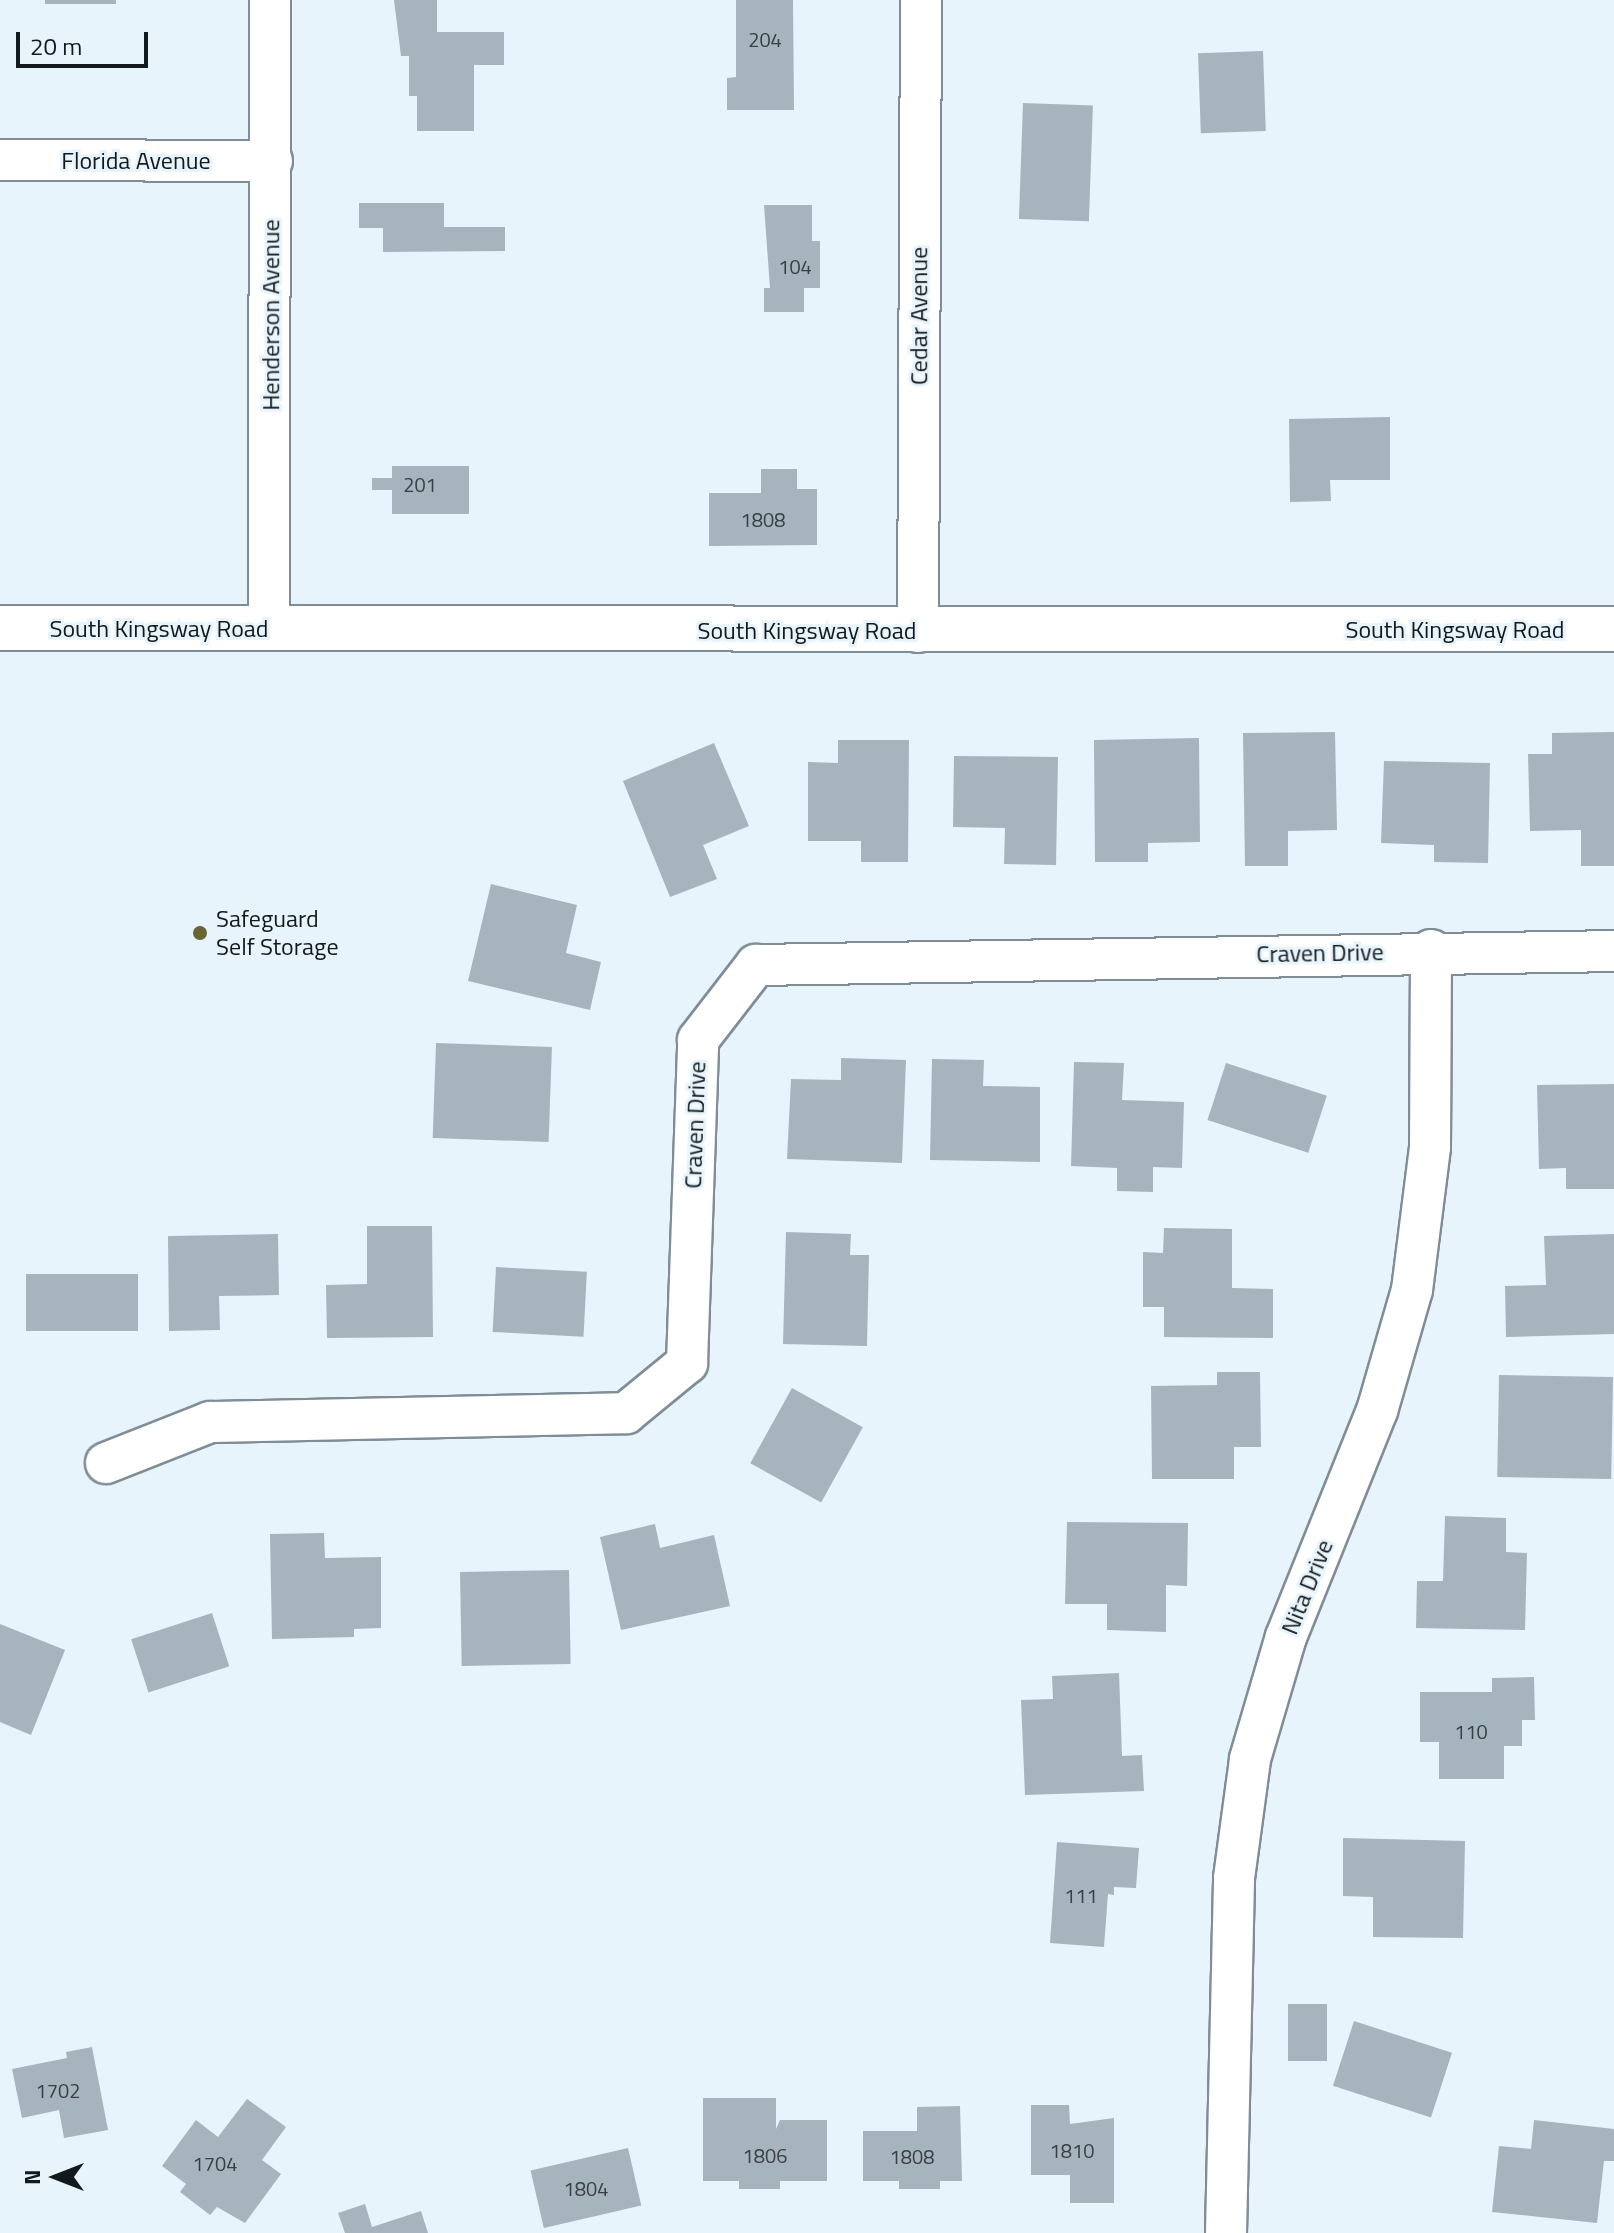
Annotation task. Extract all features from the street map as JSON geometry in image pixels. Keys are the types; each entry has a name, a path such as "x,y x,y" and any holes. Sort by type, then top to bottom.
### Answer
{"street":[{"name":"Henderson Avenue","path":"269,629 270,0"},
{"name":"Cedar Avenue","path":"918,632 921,0"},
{"name":"Florida Avenue","path":"0,160 272,161"},
{"name":"South Kingsway Road","path":"0,628 918,632 1614,629"},
{"name":"Craven Drive","path":"106,1463 210,1422 626,1413 687,1363 698,1040 756,965 1431,950 1614,951"},
{"name":"Nita Drive","path":"1226,2233 1234,1878 1250,1759 1286,1637 1377,1411 1412,1290 1430,1147 1431,950"}],"building":[{"path":"45,0 116,0 116,4 45,4"},
{"path":"394,0 437,0 437,32 504,32 504,65 474,65 474,131 417,131 417,96 409,96 409,56 401,56"},
{"path":"736,0 793,0 794,110 727,110 727,78 736,77"},
{"path":"1263,51 1266,131 1201,133 1198,53"},
{"path":"1023,103 1093,105 1089,221 1019,219"},
{"path":"359,203 444,203 444,227 505,227 505,251 383,252 383,228 359,228"},
{"path":"764,205 812,205 812,241 820,241 820,288 804,288 804,312 764,312 764,288 770,288"},
{"path":"1390,417 1390,480 1330,480 1331,501 1290,502 1289,419"},
{"path":"392,466 469,466 469,514 392,514 392,490 372,490 372,478 392,478"},
{"path":"761,469 797,469 797,489 817,489 817,545 709,546 709,493 761,493"},
{"path":"1335,732 1337,830 1288,831 1288,866 1245,866 1243,733"},
{"path":"1614,732 1614,866 1581,866 1581,830 1530,831 1528,754 1552,754 1552,733"},
{"path":"1199,738 1200,842 1148,843 1148,862 1095,862 1094,740"},
{"path":"838,740 909,740 908,862 861,862 861,841 808,841 808,762 838,763"},
{"path":"714,743 749,826 703,845 717,879 670,897 623,781"},
{"path":"954,756 1058,757 1056,865 1004,864 1005,828 953,827"},
{"path":"1384,761 1490,763 1488,863 1434,862 1434,845 1381,843"},
{"path":"491,884 577,905 566,953 601,962 590,1010 468,981"},
{"path":"436,1043 552,1047 549,1142 433,1138"},
{"path":"841,1058 906,1060 902,1163 787,1159 791,1079 841,1080"},
{"path":"932,1059 984,1060 983,1086 1040,1087 1040,1162 930,1160"},
{"path":"1074,1062 1124,1063 1122,1100 1184,1102 1182,1168 1153,1167 1153,1192 1117,1191 1117,1168 1071,1166"},
{"path":"1226,1063 1327,1096 1308,1153 1207,1120"},
{"path":"1614,1084 1614,1189 1566,1189 1566,1168 1539,1169 1537,1085"},
{"path":"367,1226 432,1226 433,1337 327,1338 326,1285 367,1284"},
{"path":"1164,1228 1232,1229 1232,1288 1273,1289 1273,1338 1164,1337 1164,1307 1143,1307 1143,1252 1163,1253"},
{"path":"786,1232 851,1234 850,1255 869,1255 867,1346 783,1344"},
{"path":"278,1234 279,1295 219,1296 220,1330 169,1331 168,1236"},
{"path":"1614,1234 1614,1334 1506,1337 1505,1286 1546,1285 1544,1236"},
{"path":"496,1267 587,1272 583,1337 493,1332"},
{"path":"26,1274 138,1274 138,1331 26,1331"},
{"path":"1217,1372 1260,1372 1261,1447 1234,1447 1234,1479 1152,1479 1151,1386 1217,1385"},
{"path":"1499,1375 1613,1377 1611,1479 1497,1477"},
{"path":"792,1388 863,1427 821,1502 750,1463"},
{"path":"1445,1516 1506,1518 1506,1552 1527,1553 1525,1630 1416,1628 1417,1581 1443,1581"},
{"path":"1067,1522 1188,1523 1187,1586 1166,1585 1166,1632 1107,1630 1107,1604 1065,1604"},
{"path":"655,1524 660,1548 714,1535 730,1606 621,1630 600,1537"},
{"path":"324,1533 325,1558 381,1557 381,1628 354,1629 354,1637 272,1639 270,1534"},
{"path":"569,1570 571,1664 462,1666 460,1572"},
{"path":"212,1613 229,1666 148,1693 131,1639"},
{"path":"0,1624 65,1650 31,1735 0,1722"},
{"path":"1119,1673 1122,1756 1142,1755 1144,1791 1025,1795 1021,1700 1053,1699 1052,1676"},
{"path":"1534,1677 1535,1720 1522,1720 1522,1746 1504,1746 1504,1779 1439,1779 1439,1742 1420,1742 1420,1692 1492,1692 1492,1678"},
{"path":"1343,1838 1465,1841 1463,1938 1373,1937 1373,1897 1343,1896"},
{"path":"1057,1842 1139,1848 1136,1888 1114,1887 1114,1895 1108,1894 1104,1947 1050,1943"},
{"path":"1288,2004 1327,2004 1327,2061 1288,2061"},
{"path":"1354,2021 1452,2053 1431,2118 1333,2086"},
{"path":"92,2047 108,2130 64,2138 59,2110 22,2118 12,2069 67,2058 66,2052"},
{"path":"703,2098 776,2098 776,2129 780,2120 827,2120 827,2181 780,2181 780,2189 739,2189 739,2181 703,2181"},
{"path":"247,2099 286,2127 262,2160 281,2174 245,2223 217,2207 210,2215 180,2192 186,2184 162,2166 196,2120 218,2137"},
{"path":"1031,2105 1069,2105 1070,2124 1114,2118 1114,2203 1070,2203 1070,2175 1031,2175"},
{"path":"960,2106 962,2181 940,2181 940,2189 899,2189 899,2181 863,2181 863,2131 917,2131 917,2107"},
{"path":"1534,2120 1614,2129 1614,2161 1604,2161 1597,2223 1492,2212 1499,2146 1531,2149"},
{"path":"628,2148 641,2205 544,2228 531,2170"},
{"path":"365,2204 372,2227 421,2211 428,2233 345,2233 338,2213"}],"place":[{"name":"Safeguard Self Storage","path":"200,933"}]}
